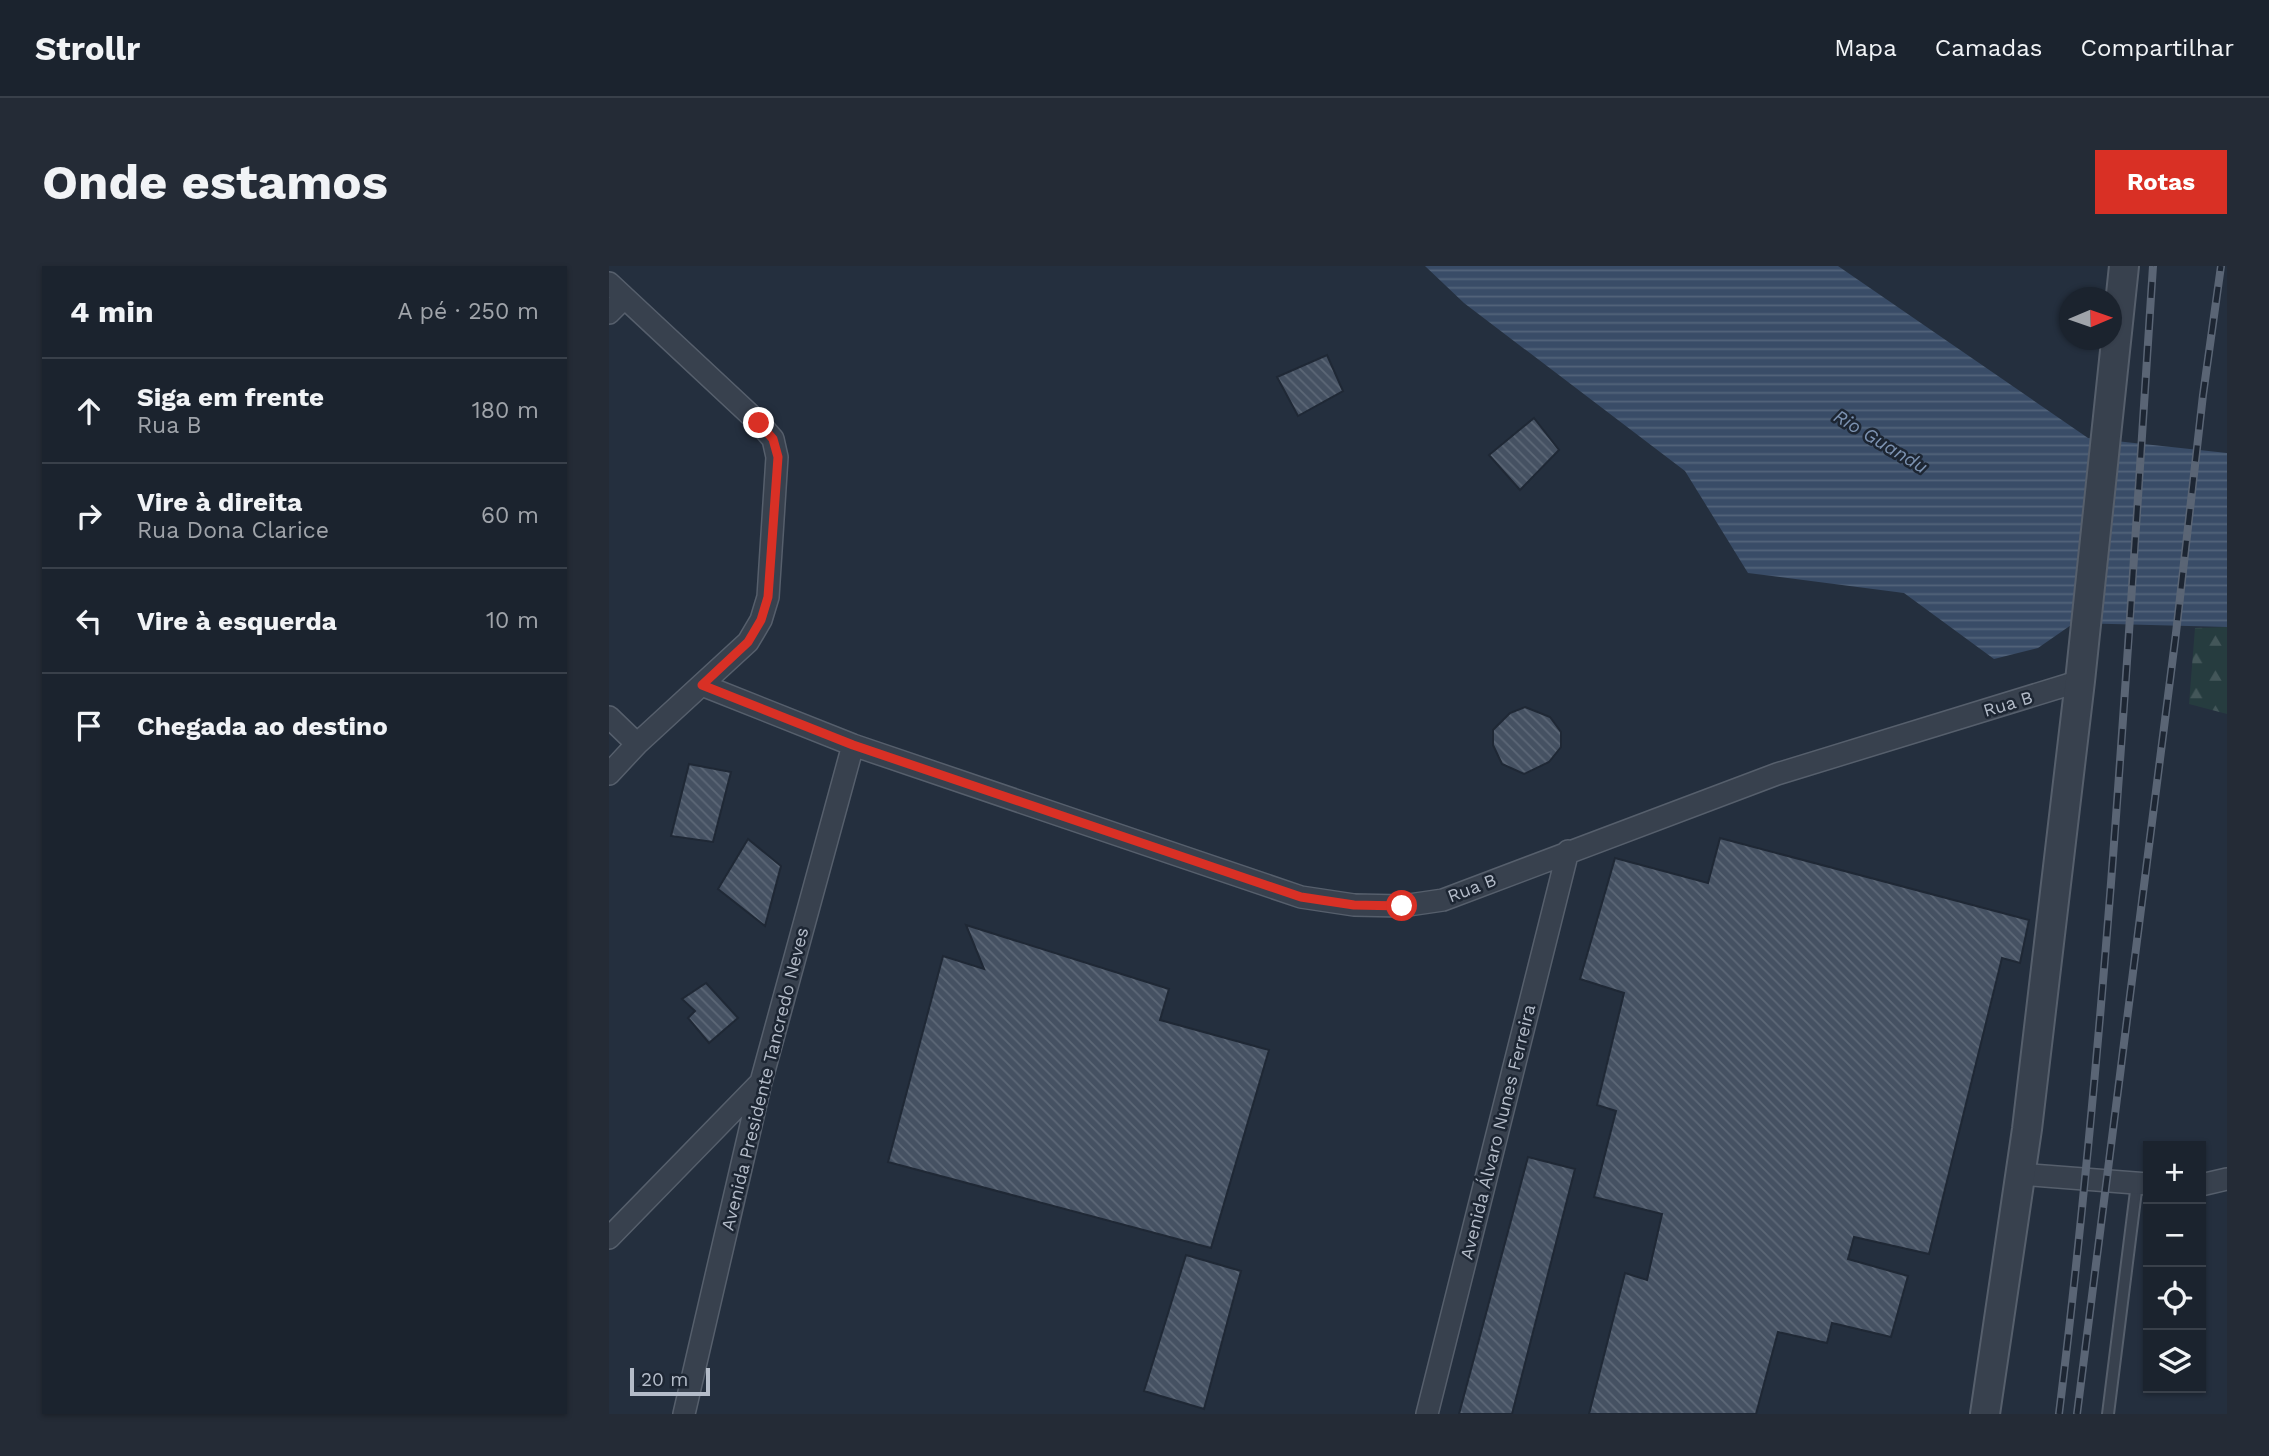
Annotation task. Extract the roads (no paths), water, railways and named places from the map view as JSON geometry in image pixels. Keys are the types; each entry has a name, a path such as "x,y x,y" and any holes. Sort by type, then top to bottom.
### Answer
{"street":[{"path":"1985,1414 2020,1174 2080,681 2124,266"},
{"path":"609,283 759,423 773,439 778,457 768,597 761,620 748,642 637,744 609,774"},
{"path":"609,313 624,298"},
{"name":"Rua B","path":"702,685 853,745 1288,893 1354,905 1402,906 1443,900 1777,774 2080,681"},
{"path":"609,717 637,744"},
{"name":"Avenida Presidente Tancredo Neves","path":"684,1414 761,1082 853,745"},
{"name":"Avenida Álvaro Nunes Ferreira","path":"1427,1414 1568,851"},
{"path":"609,1238 761,1082"},
{"path":"2020,1174 2142,1183"},
{"path":"2206,1184 2227,1179"}],"lane":[{"path":"2108,1414 2142,1183"}],"water":[{"name":"Rio Guandu","path":"1425,266 1838,266 2088,438 2227,453 2227,627 2074,623 2038,648 1994,659 1904,593 1748,573 1685,471 1464,303"}],"railway":[{"path":"2059,1414 2076,1271 2103,984 2153,266"},
{"path":"2077,1414 2221,266"}]}
